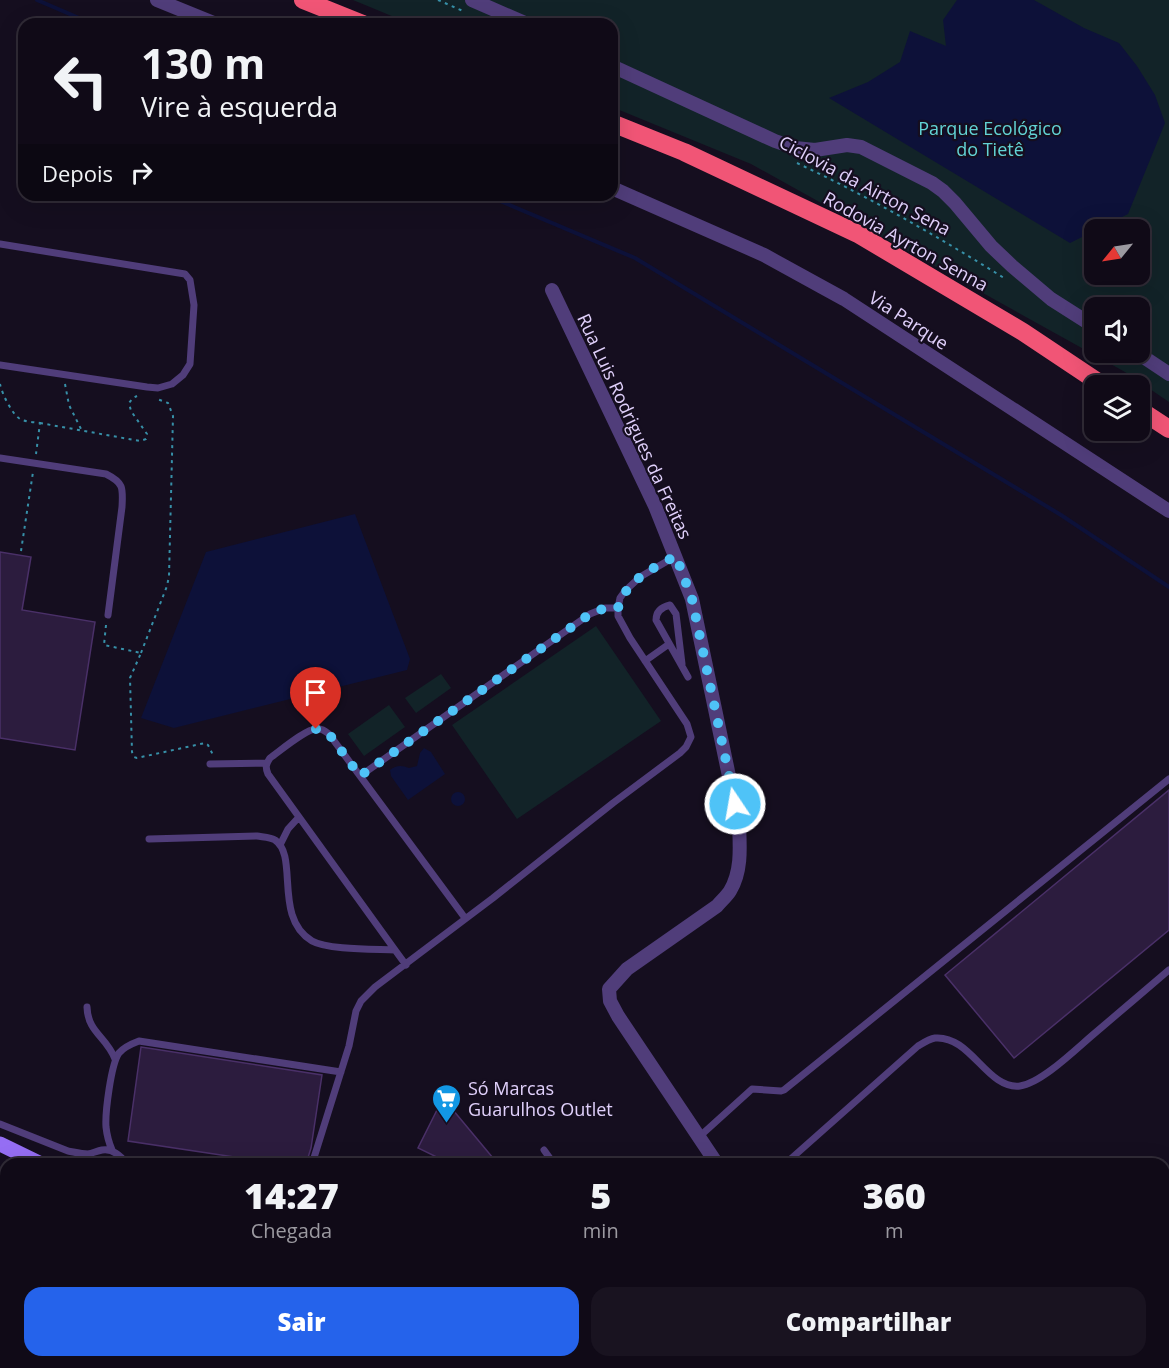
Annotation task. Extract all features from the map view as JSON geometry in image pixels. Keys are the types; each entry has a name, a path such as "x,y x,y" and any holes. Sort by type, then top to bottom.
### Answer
{"highway":[{"path":"303,0 348,18"},
{"name":"Rodovia Ayrton Senna","path":"618,125 684,152 858,234 1023,332 1088,375"},
{"path":"1150,417 1169,429"}],"main road":[{"path":"0,1144 29,1158"}],"street":[{"path":"158,0 202,18"},
{"path":"472,0 513,18"},
{"path":"618,69 775,141 795,148 815,150 847,145 861,147 932,183 949,197 991,246 1012,266 1051,299 1084,320"},
{"name":"Via Parque","path":"618,191 764,255 844,299 1169,511"},
{"name":"Rua Luis Rodrigues da Freitas","path":"552,290 656,506 692,599 739,824 740,853 737,874 729,892 717,906 627,969 609,989 610,1001 618,1016 713,1158"},
{"path":"1150,361 1169,374"}],"lane":[{"path":"0,244 185,274 190,280 194,305 190,364 183,375 172,384 147,387 0,365"},
{"path":"0,458 106,474 120,483 123,492 122,507 108,615"},
{"path":"314,1158 349,1046 356,1011 361,1001 375,987 686,747 691,737 687,724 618,616 620,598 625,591 640,577 676,556"},
{"path":"682,664 676,614 670,605 659,610 656,620 688,677"},
{"path":"360,776 590,614 605,608 618,608"},
{"path":"645,661 669,644"},
{"path":"406,965 268,774 266,768 270,758 309,731 323,730 329,734 465,918"},
{"path":"213,764 267,763"},
{"path":"699,1137 752,1089 784,1090 1169,779"},
{"path":"280,845 288,829 299,817"},
{"path":"149,839 257,836 272,838 280,845 286,863 291,912 297,926 304,934 312,941 325,946 395,950"},
{"path":"792,1158 918,1046 933,1038 946,1039 963,1047 996,1078 1008,1086 1020,1086 1033,1082 1055,1066 1169,970"},
{"path":"87,1007 87,1018 91,1027 111,1050 115,1059"},
{"path":"112,1150 108,1138 106,1112 115,1059 128,1045 139,1041 341,1072"},
{"path":"0,1124 68,1151 95,1153 112,1150 122,1158"},
{"path":"544,1150 550,1158"}],"path":[{"name":"Ciclovia da Airton Sena","path":"797,163 840,183 1011,282"},
{"path":"64,375 69,405 81,430"},
{"path":"40,423 140,441 146,439 147,434 131,411 129,403 137,396 144,396"},
{"path":"151,398 168,403 173,416 169,576 130,678 132,752 137,758 205,743 212,753 213,764"},
{"path":"108,615 104,645 141,653"}],"green space":[{"name":"Parque Ecológico do Tietê","path":"353,0 1169,0 1169,402 1150,389 1150,375 1129,375 1109,363 1150,363 1150,297 1084,297 1084,349 751,164 618,109 618,18 396,18"},
{"path":"596,626 661,721 517,819 452,725"},
{"path":"441,674 451,688 416,713 405,698"},
{"path":"389,705 405,727 364,756 348,734"}],"shaded area":[{"path":"957,0 1034,0 1084,28 1119,43 1155,95 1165,123 1128,214 1118,219 1084,219 1084,236 1070,243 829,98 868,82 900,62 910,31 946,46 943,20"},
{"path":"355,514 410,659 407,670 174,728 141,718 206,552"},
{"path":"424,748 431,752 445,774 408,800 391,776 390,770 399,766 409,768 417,766 420,753"},
{"path":"455,792 461,792 465,799 461,806 455,806 451,802 451,796"}],"building":[{"path":"0,552 31,557 22,610 95,622 75,750 0,738"},
{"path":"1169,790 1169,930 1014,1058 945,975"},
{"path":"141,1047 322,1075 308,1158 241,1158 128,1141"},
{"name":"Só Marcas Guarulhos Outlet","path":"443,1098 493,1158 439,1158 418,1148"}],"waterway":[{"path":"37,0 79,18"},
{"path":"500,201 635,258 1061,515 1169,587"}],"place":[{"name":"Só Marcas Guarulhos Outlet","path":"447,1124"}],"route":[{"path":"316,729 329,734 360,776 590,614 605,608 618,608 620,598 640,577 676,556 692,599 735,804"}]}
